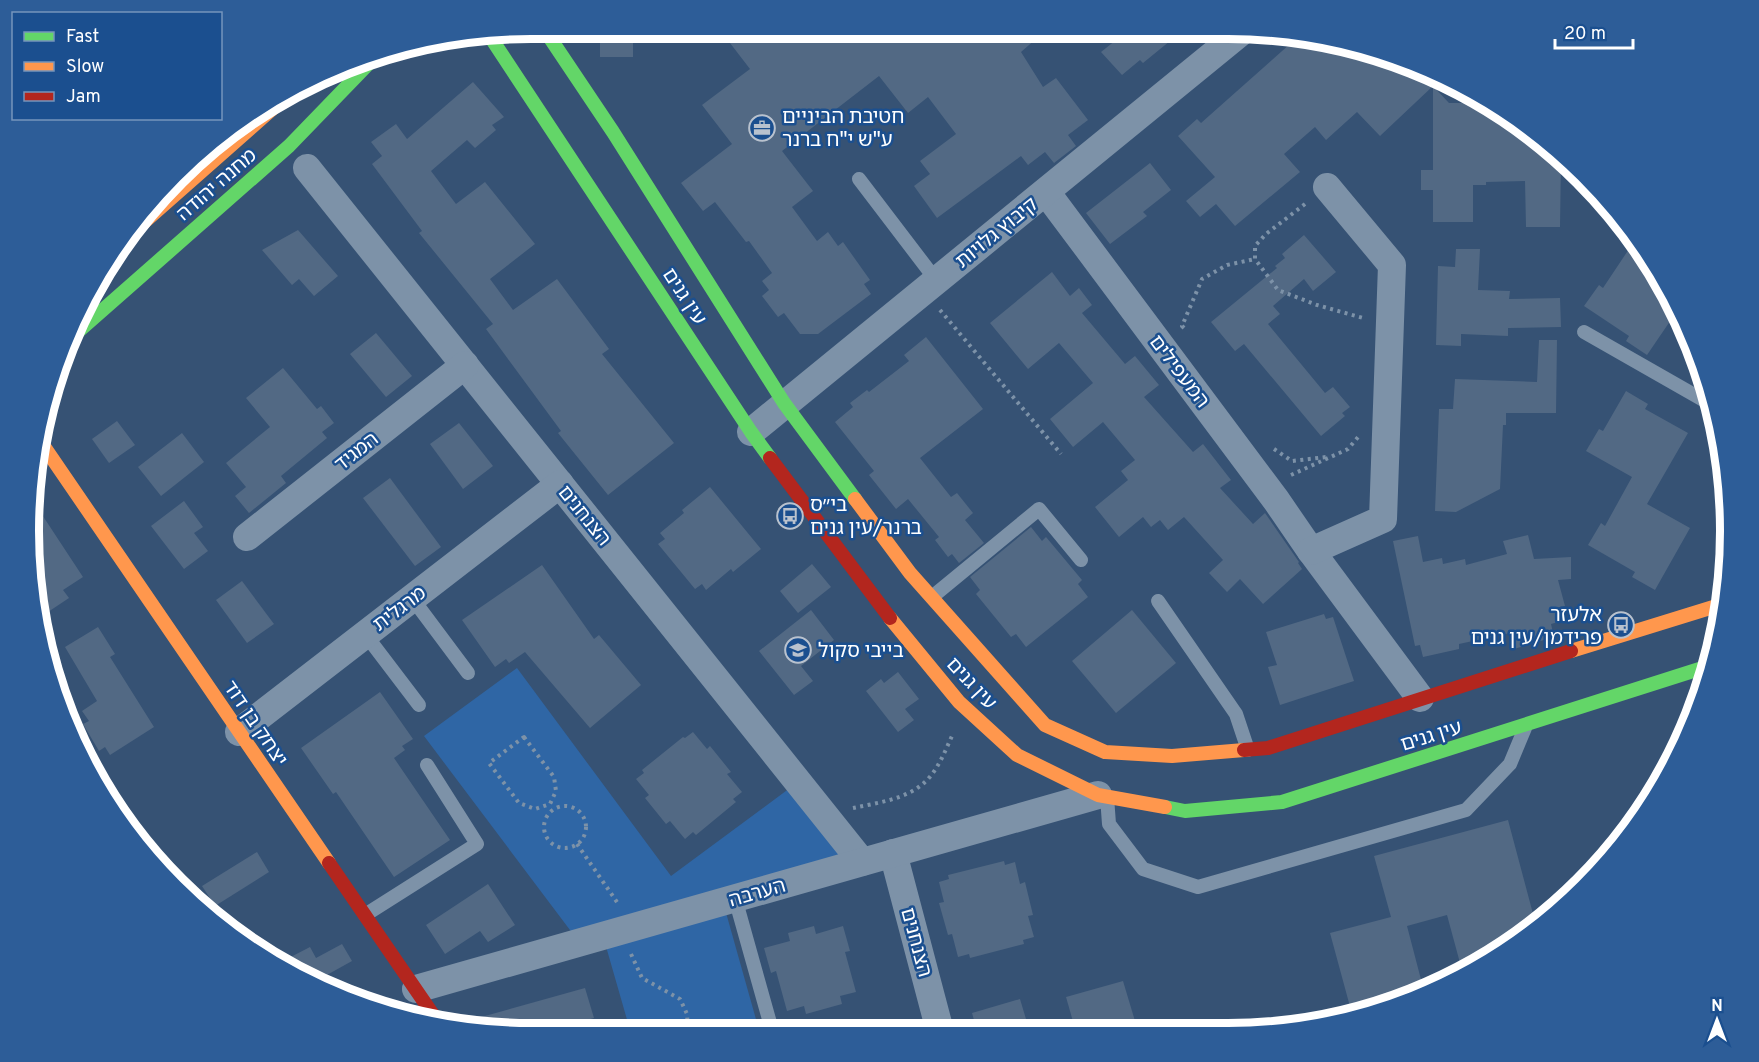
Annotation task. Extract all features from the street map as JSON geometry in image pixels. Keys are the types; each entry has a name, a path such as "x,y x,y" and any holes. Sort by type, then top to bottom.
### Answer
{"main road":[{"name":"עין גנים","path":"551,39 613,132 784,403 910,573 1045,725 1105,752 1172,756 1268,748 1714,607"},
{"name":"עין גנים","path":"493,41 751,432 899,630 959,702 1017,755 1102,796 1185,812 1282,802 1700,669"},
{"name":"מחנה יהודה","path":"84,327 289,146 364,68"},
{"name":"מחנה יהודה","path":"160,208 255,124"},
{"name":"יצחק בן דוד","path":"46,449 432,1013"}],"street":[{"name":"קיבוץ גלויות","path":"751,432 1232,39"},
{"name":"הצנחנים","path":"307,168 862,862"},
{"path":"1311,551 1383,519 1392,265 1327,187"},
{"name":"המעפילים","path":"1046,192 1266,486 1420,698"},
{"name":"המגיד","path":"248,537 465,365"},
{"name":"מרגלית","path":"239,732 560,484"},
{"name":"הערבה","path":"416,989 1102,796"},
{"name":"הצנחנים","path":"893,853 938,1023"}],"lane":[{"path":"859,179 930,285"},
{"path":"1584,332 1702,399"},
{"path":"932,597 1039,509 1081,560"},
{"path":"412,598 468,673"},
{"path":"1158,601 1236,714 1248,750"},
{"path":"364,634 419,705"},
{"path":"1102,796 1109,824 1143,869 1198,887 1466,810 1510,764 1526,725"},
{"path":"365,915 477,844 427,765"},
{"path":"735,898 770,1023"}],"path":[{"path":"1327,187 1266,234 1255,246 1255,258 1278,290 1317,305 1362,316 1367,323"},
{"path":"1190,336 1182,326 1202,279 1227,265 1255,258"},
{"path":"930,285 1061,454"},
{"path":"1266,486 1348,449 1360,435"},
{"path":"1268,441 1275,451 1292,461 1330,457"},
{"path":"823,813 876,803 903,795 925,782 939,763 952,737 959,702"},
{"path":"524,737 554,777 556,791 550,804 534,809 519,803 489,763 524,737"},
{"path":"550,804 553,810"},
{"path":"560,807 574,808 584,818 585,832 577,844 571,847 558,847 548,839 544,827 548,814 553,810 560,807"},
{"path":"577,844 634,927"},
{"path":"664,918 630,954 642,978 680,999 687,1014 688,1023"}],"shaded area":[{"path":"517,668 671,876 798,782 862,862 723,902 757,1023 628,1023 603,936 579,942 424,736"}],"building":[{"path":"600,39 633,39 633,57 600,57"},
{"path":"727,39 1036,39 1021,52 1043,87 1056,78 1088,120 1068,135 1076,146 1054,163 1045,152 1028,165 1021,156 937,218 914,186 930,174 920,161 956,134 928,97 908,113 879,76 782,151 813,191 792,207 817,241 828,232 838,246 843,242 870,280 864,284 871,294 818,334 800,334 784,313 778,317 762,296 769,290 762,281 772,273 749,241 746,242 715,202 703,211 681,183 732,144 702,105 750,69"},
{"path":"1117,39 1172,39 1143,63 1140,60 1122,75 1101,52"},
{"path":"1291,43 1324,48 1386,65 1416,76 1433,86 1380,136 1357,112 1326,140 1315,127 1284,154 1300,172 1235,226 1216,204 1200,217 1186,201 1215,177 1178,136 1197,119 1201,123"},
{"path":"473,82 504,117 492,125 496,130 475,148 467,140 431,171 456,204 485,182 535,244 490,279 513,310 557,279 609,349 602,354 674,443 608,495 558,433 561,431 486,329 493,324 419,233 422,231 372,164 382,156 371,142 396,124 407,139"},
{"path":"1433,86 1449,103 1470,103 1501,122 1561,169 1560,227 1526,227 1525,181 1486,182 1486,185 1473,185 1473,222 1433,222 1433,190 1421,190 1421,170 1433,170"},
{"path":"1150,163 1171,190 1143,212 1147,216 1110,244 1086,213"},
{"path":"298,230 338,276 314,296 299,279 292,285 262,250"},
{"path":"1304,235 1336,272 1313,291 1304,279 1273,306 1280,314 1268,324 1325,393 1333,387 1350,407 1342,413 1345,416 1321,436 1244,344 1235,351 1211,322 1277,268 1275,266 1285,258 1282,254"},
{"path":"1630,248 1654,285 1672,319 1647,355 1626,341 1629,336 1584,306 1599,285 1603,288"},
{"path":"1456,249 1480,249 1478,290 1510,291 1509,299 1560,298 1561,327 1508,328 1508,336 1461,334 1461,346 1436,345 1438,266 1455,267"},
{"path":"1052,272 1070,296 1079,288 1092,305 1082,313 1125,364 1135,356 1159,385 1144,397 1193,452 1203,444 1231,480 1220,488 1253,524 1265,513 1299,562 1302,569 1263,604 1240,579 1227,592 1209,573 1223,560 1184,517 1168,530 1160,520 1151,527 1143,517 1119,537 1095,507 1128,480 1121,471 1135,460 1103,422 1073,447 1050,419 1093,383 1059,343 1028,369 990,323"},
{"path":"376,333 412,376 386,397 350,354"},
{"path":"926,337 983,409 920,458 951,497 957,493 973,513 965,520 984,543 959,563 952,554 948,557 935,540 939,537 908,499 896,509 869,475 874,471 835,422 853,407 850,403 867,390 869,392 909,361 904,355"},
{"path":"1539,340 1557,340 1556,413 1506,413 1506,425 1503,425 1500,489 1456,512 1435,511 1439,409 1453,409 1455,379 1537,382"},
{"path":"283,368 317,409 321,406 334,423 322,432 327,438 281,476 286,483 249,513 235,496 246,487 226,463 270,427 246,398"},
{"path":"1626,391 1648,404 1645,409 1688,433 1647,504 1690,528 1655,590 1632,577 1635,572 1588,545 1601,523 1605,526 1632,477 1586,451 1599,429 1603,431"},
{"path":"117,421 135,445 109,463 92,439"},
{"path":"459,423 493,466 463,489 430,444"},
{"path":"182,433 204,462 161,496 138,467"},
{"path":"390,478 441,547 415,566 363,498"},
{"path":"710,487 761,549 733,572 731,569 706,590 702,584 695,589 658,544 665,539 660,533 684,513 682,510"},
{"path":"184,501 203,527 194,533 208,551 184,569 151,526"},
{"path":"40,511 83,577 63,590 69,598 46,613 40,563"},
{"path":"1031,527 1042,541 1046,537 1082,580 1078,584 1088,597 1026,647 1016,634 1011,637 976,594 980,590 970,577"},
{"path":"1528,535 1534,559 1571,557 1571,579 1558,580 1565,606 1555,608 1558,622 1551,624 1554,637 1514,649 1510,633 1459,644 1459,649 1423,657 1420,645 1415,646 1393,541 1418,536 1423,562 1442,558 1443,564 1465,559 1466,565 1507,554 1503,541"},
{"path":"812,564 831,587 798,613 780,591"},
{"path":"542,565 594,639 599,635 641,685 590,728 525,652 509,663 506,659 495,667 462,620"},
{"path":"242,581 274,624 247,643 216,600"},
{"path":"811,610 834,640 801,666 813,681 794,695 759,651"},
{"path":"1132,610 1176,663 1116,713 1072,661"},
{"path":"1324,614 1326,619 1333,617 1354,681 1280,705 1268,667 1277,665 1266,632"},
{"path":"98,627 115,654 110,657 154,727 110,755 105,747 99,751 83,724 89,721 82,711 97,701 65,647"},
{"path":"898,672 919,699 905,709 914,720 898,732 866,691 881,679 884,683"},
{"path":"380,692 413,739 402,746 405,750 394,758 450,840 394,877 336,792 333,794 301,748"},
{"path":"693,732 707,749 710,746 731,772 727,774 742,792 733,799 736,802 696,835 693,832 685,839 670,821 666,824 645,798 649,795 636,779 644,773 642,770 683,737"},
{"path":"1508,820 1534,916 1501,940 1460,964 1447,915 1407,926 1422,983 1350,1007 1330,933 1391,917 1374,856"},
{"path":"257,852 269,872 215,906 202,886"},
{"path":"1004,861 1005,865 1015,862 1020,884 1025,882 1033,915 1028,916 1034,937 1023,940 1024,944 970,958 969,954 958,957 952,934 948,935 939,903 944,902 939,882 949,879 948,875"},
{"path":"488,884 515,925 488,942 480,931 445,954 426,925"},
{"path":"814,926 816,934 843,926 850,951 845,952 856,992 840,996 842,1004 806,1014 804,1006 787,1011 776,971 771,973 764,948 790,941 788,933"},
{"path":"342,944 352,961 325,976 326,978 288,958 310,947 316,958"},
{"path":"1123,981 1135,1021 1073,1023 1066,997"},
{"path":"585,988 594,1018 576,1023 472,1020"},
{"path":"1020,999 1026,1019 1017,1023 975,1023 972,1013"}],"traffic: fast":[{"path":"551,39 613,132 784,403 855,499"},
{"path":"493,41 770,458"},
{"path":"84,327 289,146 364,68"},
{"path":"1165,807 1185,811 1282,802 1700,669"}],"traffic: slow":[{"path":"160,208 255,124"},
{"path":"46,449 329,863"},
{"path":"855,499 910,573 1045,725 1105,752 1172,756 1244,750"},
{"path":"1571,651 1714,607"},
{"path":"890,618 959,702 1017,755 1098,795 1165,807"}],"traffic: jam":[{"path":"770,458 890,618"},
{"path":"1244,750 1268,748 1571,651"},
{"path":"329,863 432,1013"}],"place":[{"name":"חטיבת הביניים ע\"ש י\"ח ברנר","path":"762,128"},
{"name":"בי״ס ברנר/עין גנים","path":"790,516"},
{"name":"אלעזר פרידמן/עין גנים","path":"1621,625"},
{"name":"בייבי סקול","path":"798,650"}]}
